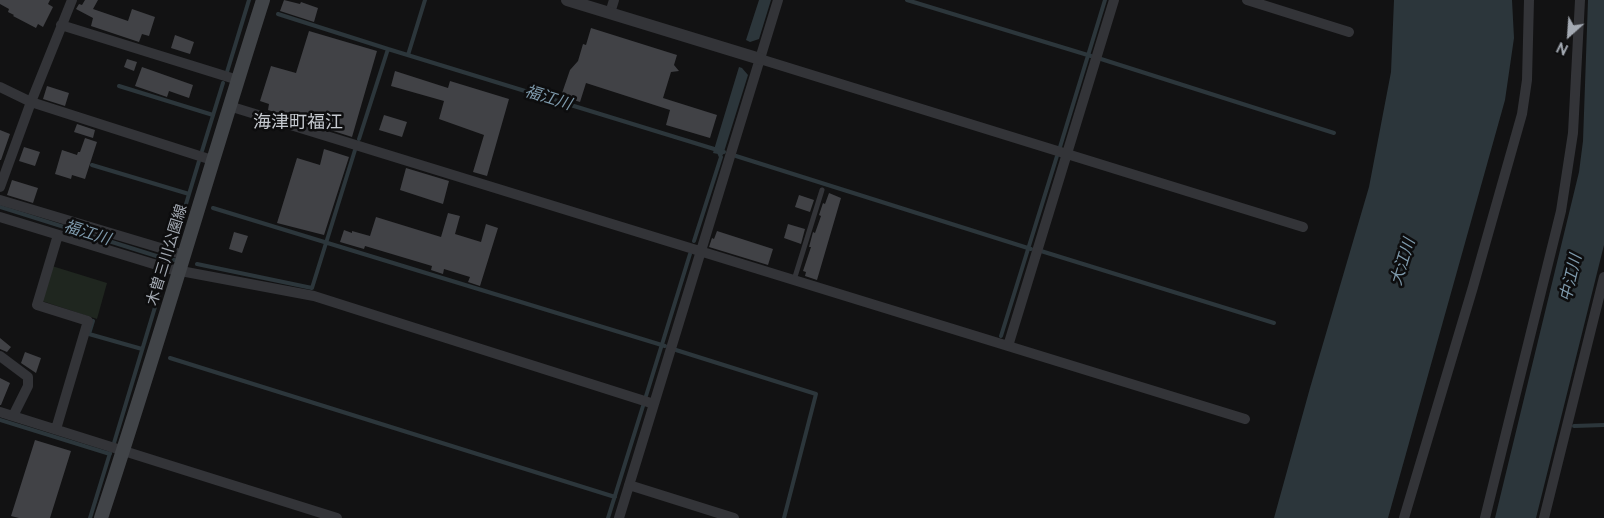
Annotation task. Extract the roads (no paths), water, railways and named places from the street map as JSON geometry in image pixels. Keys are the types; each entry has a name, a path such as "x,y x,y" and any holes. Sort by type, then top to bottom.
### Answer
{"main road":[{"name":"木曽三川公園線","path":"102,518 263,0"}],"street":[{"path":"0,187 60,25 72,0"},
{"path":"567,0 1303,228"},
{"path":"610,13 614,0"},
{"path":"619,518 778,0"},
{"path":"1008,346 1114,0"},
{"path":"1247,0 1349,32"},
{"path":"1404,518 1522,114 1528,80 1529,0"},
{"path":"1485,518 1561,212 1573,133 1580,0"},
{"path":"60,25 238,80"},
{"path":"0,87 31,102 212,160"},
{"path":"229,106 1245,419"},
{"path":"0,200 184,256"},
{"path":"0,217 180,271 314,296 654,404"},
{"path":"56,430 88,321 37,305 58,235"},
{"path":"1544,518 1603,289 1604,277"},
{"path":"0,356 28,377 28,386 13,416"},
{"path":"0,412 337,518"},
{"path":"628,486 734,518"}],"lane":[{"path":"794,280 822,190"}],"water":[{"path":"759,0 771,0 759,39 750,42 746,40"},
{"name":"大江川","path":"1394,0 1512,0 1514,38 1505,100 1388,518 1274,518 1369,187 1391,72"},
{"name":"中江川","path":"1588,0 1604,0 1604,245 1536,518 1495,518 1579,172 1583,141"},
{"path":"739,67 748,75 723,155 713,153"}],"waterway":[{"path":"227,72 249,0"},
{"path":"408,55 425,0"},
{"path":"907,0 1091,56"},
{"path":"1060,147 1105,0"},
{"path":"278,14 388,49"},
{"name":"福江川","path":"359,139 388,49 724,152"},
{"path":"1101,59 1334,133"},
{"path":"202,151 223,83"},
{"path":"119,86 213,115"},
{"name":"福江川","path":"197,264 312,288 355,150"},
{"path":"694,241 721,157 718,150"},
{"path":"736,156 1031,249"},
{"path":"1001,336 1057,156"},
{"path":"173,247 199,161"},
{"path":"92,165 189,194"},
{"name":"福江川","path":"0,207 166,259 175,260"},
{"path":"213,208 665,346"},
{"path":"1041,251 1274,323"},
{"path":"646,396 690,254"},
{"path":"114,443 165,274"},
{"path":"93,321 89,334 142,349"},
{"path":"676,350 816,394 784,518"},
{"path":"170,358 615,497"},
{"path":"608,518 643,406"},
{"path":"0,420 110,454"},
{"path":"1574,426 1604,425"},
{"path":"90,518 110,453"}],"district":[{"name":"海津町福江","path":"298,123"}]}
